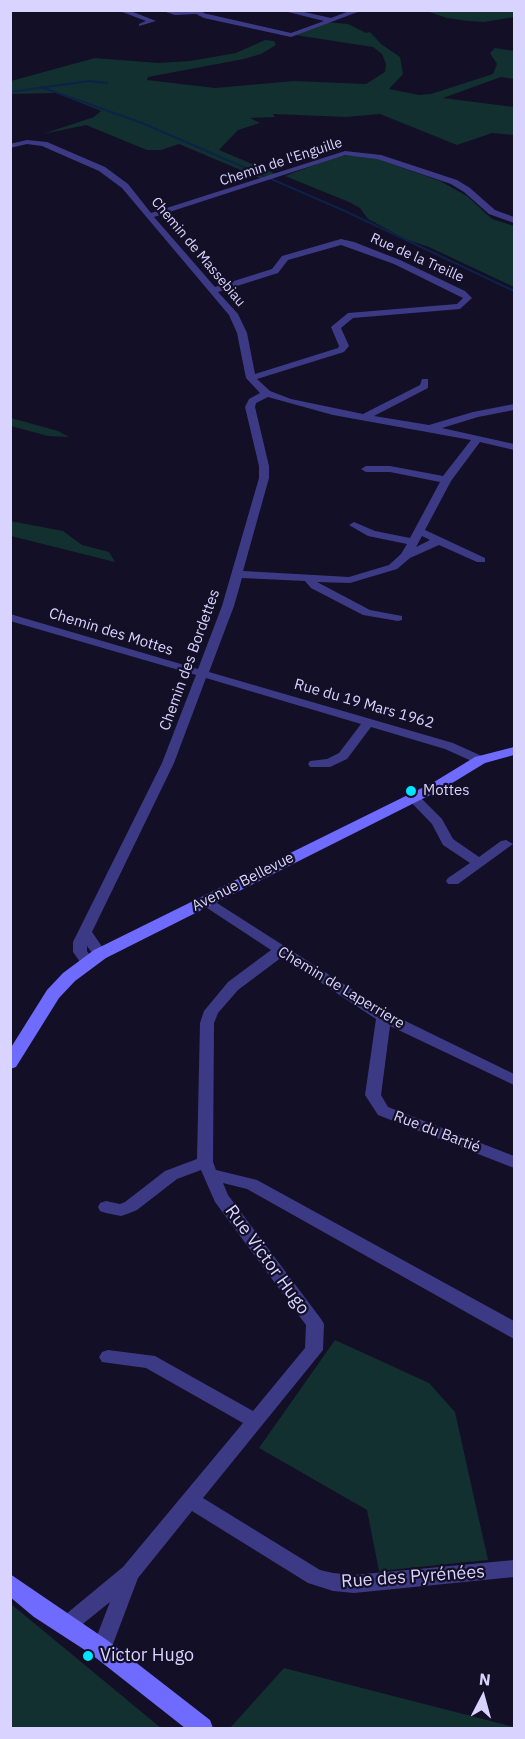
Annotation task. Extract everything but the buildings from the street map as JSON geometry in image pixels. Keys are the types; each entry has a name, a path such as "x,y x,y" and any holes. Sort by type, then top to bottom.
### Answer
{"main road":[{"name":"Avenue Bellevue","path":"10,1064 53,994 94,959 480,760 514,751"},
{"path":"10,1584 42,1610 99,1647 202,1728"}],"street":[{"path":"120,10 153,21 141,25"},
{"path":"163,10 175,13 201,11 204,16 291,35 360,10"},
{"path":"283,10 329,20"},
{"name":"Chemin de Massebiau","path":"10,146 35,142 59,149 107,172 125,186 238,322 251,378"},
{"name":"Chemin de l'Enguille","path":"150,216 345,153 378,157 454,182 492,212 514,220"},
{"name":"Rue de la Treille","path":"212,291 275,271 282,260 290,256 341,242 397,262 468,298 460,306 351,315 336,327 344,346 341,350 251,378"},
{"path":"251,378 267,393 288,401 363,418 456,433 514,447"},
{"path":"363,418 418,390 424,386 425,381"},
{"name":"Chemin des Bordettes","path":"94,959 80,952 80,942 159,784 202,678 238,574 264,478 264,466 250,407 252,401 267,393"},
{"path":"429,429 465,417 514,406"},
{"path":"456,433 465,417"},
{"path":"406,556 446,480 477,439"},
{"path":"366,469 390,469 446,480"},
{"path":"354,525 372,534 413,542"},
{"path":"419,531 481,560"},
{"path":"238,574 310,580 350,580 367,577 393,567 406,556 440,540"},
{"path":"310,580 315,586 367,613 398,618"},
{"name":"Chemin des Mottes","path":"10,617 202,678"},
{"name":"Rue du 19 Mars 1962","path":"202,678 238,685 449,746 480,760"},
{"path":"314,765 330,763 343,756 368,723"},
{"path":"412,797 437,822 448,842 479,863"},
{"path":"453,881 506,844"},
{"name":"Chemin de Laperriere","path":"206,901 384,1017 514,1080"},
{"name":"Rue Victor Hugo","path":"67,1625 130,1573 314,1350 315,1324 221,1198 209,1168 207,1023 211,1011 233,986 280,951"},
{"name":"Rue du Bartié","path":"384,1017 373,1095 383,1111 514,1162"},
{"path":"106,1207 121,1210 130,1206 171,1175 209,1168 251,1184 509,1326 514,1332"},
{"path":"108,1357 149,1361 256,1421"},
{"name":"Rue des Pyrénées","path":"190,1500 315,1577 333,1582 354,1584 514,1569"},
{"name":"Rue Victor Hugo","path":"99,1647 106,1638 130,1573"}],"green space":[{"path":"426,11 514,12 514,17 484,22 468,21 447,18"},
{"path":"327,22 348,24 366,33 370,32 381,44 400,57 403,74 389,89 419,95 431,94 493,74 497,64 490,53 495,48 514,51 514,79 501,77 443,98 514,107 514,135 492,133 457,145 380,114 346,117 273,114 275,117 250,118 260,123 238,130 219,150 276,174 262,179 179,144 161,150 147,150 86,125 43,134 94,117 101,111 56,93 11,94 11,81 95,58 158,63 190,61 236,53 265,40 274,41 276,45 261,54 244,59 148,77 147,80 215,88 294,81 366,84 385,72 386,64 382,54 373,47 295,35"},
{"path":"363,154 440,181 467,196 492,219 514,226 514,287 429,247 405,239 368,219 360,208 349,202 285,176 338,156"},
{"path":"11,418 58,431 69,437 48,436 11,426"},
{"path":"10,521 63,531 82,545 109,552 115,562 11,536"},
{"path":"335,1340 429,1383 455,1412 488,1560 379,1571 367,1510 259,1448"},
{"path":"11,1604 161,1728 11,1728"},
{"path":"284,1668 514,1727 514,1728 230,1728"}],"waterway":[{"path":"42,87 89,81 107,83"},
{"path":"10,92 42,87"},
{"path":"42,87 142,123 345,211 514,291"}],"place":[{"name":"Mottes","path":"411,791"},
{"name":"Victor Hugo","path":"88,1656"}]}
